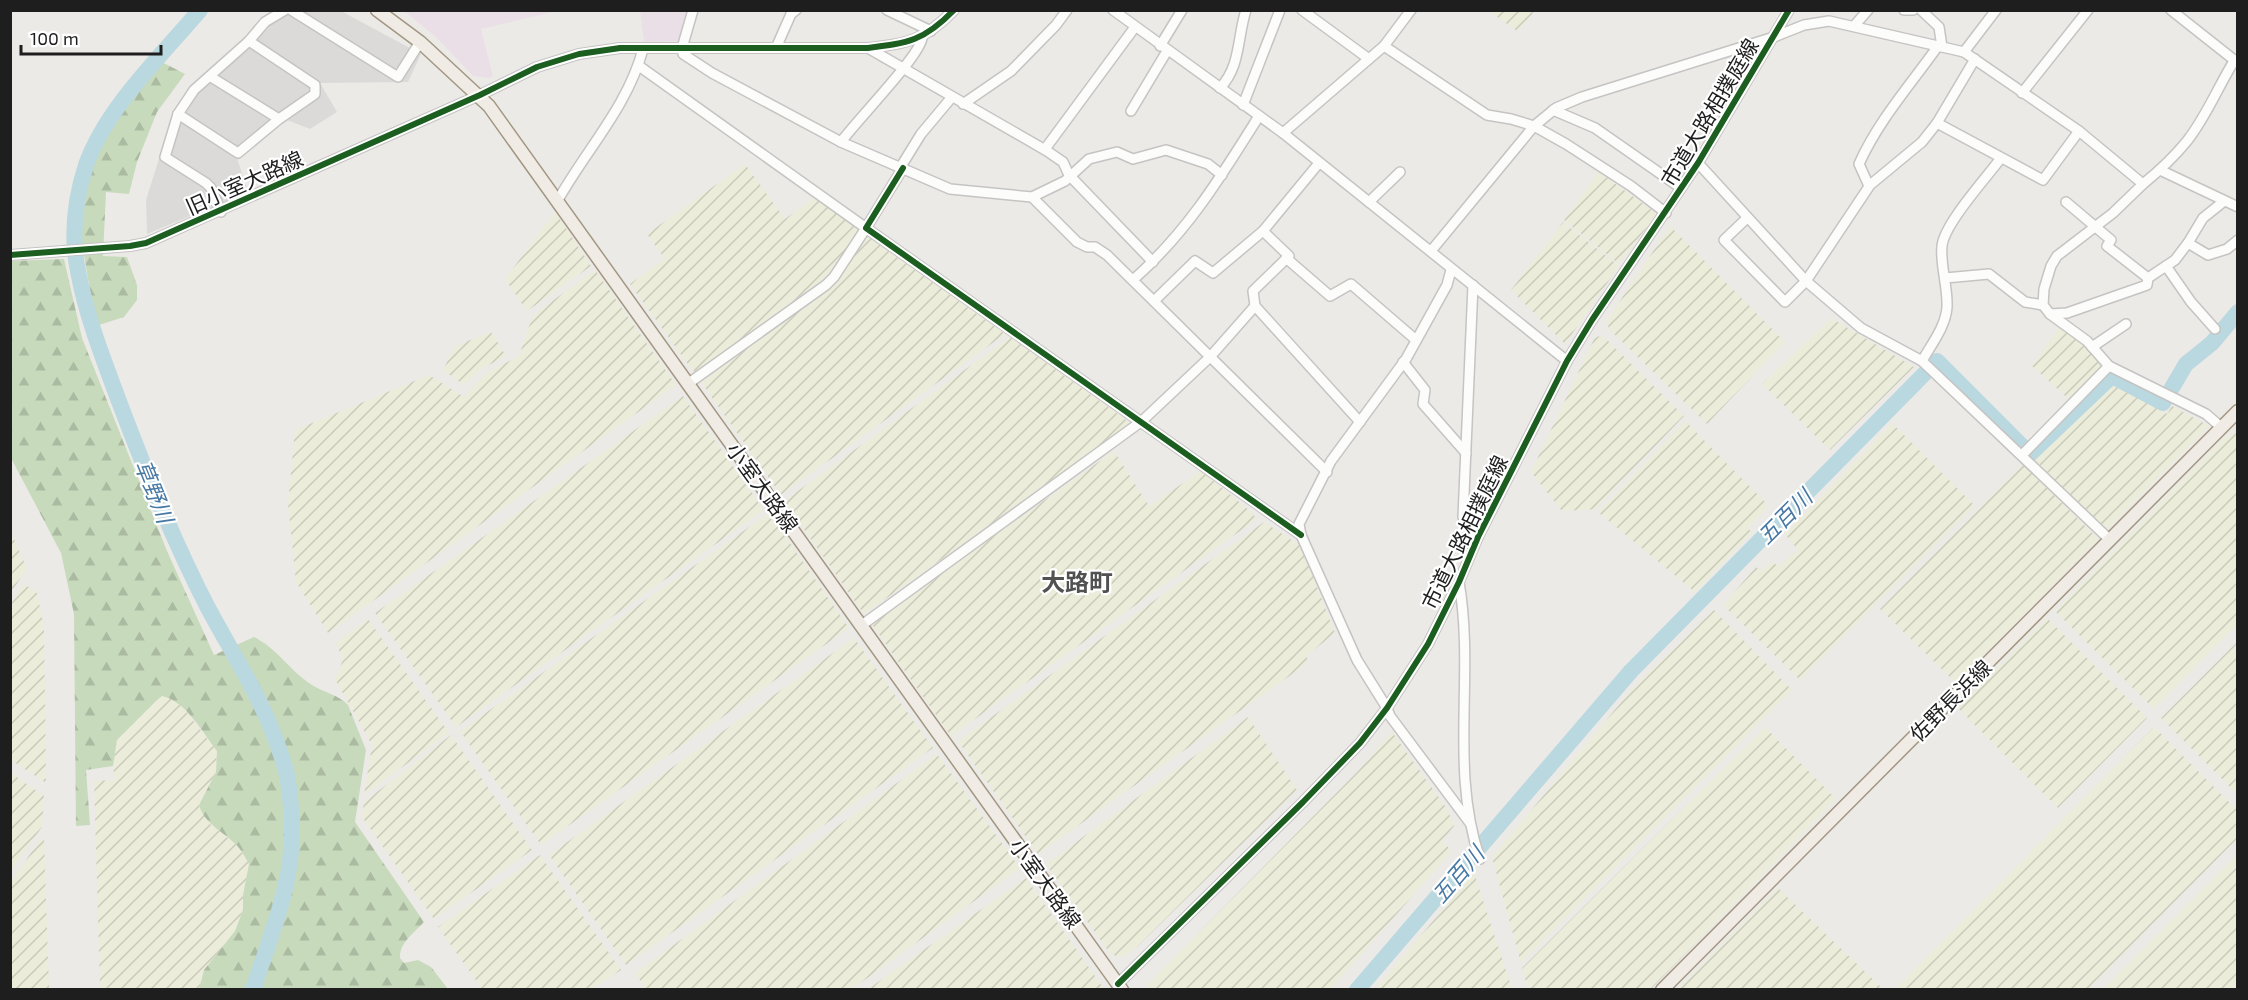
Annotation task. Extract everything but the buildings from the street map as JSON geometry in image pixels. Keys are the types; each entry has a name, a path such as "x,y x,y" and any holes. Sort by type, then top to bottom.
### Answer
{"main road":[{"name":"小室大路線","path":"377,10 420,42 480,95 558,200 1120,987"},
{"name":"佐野長浜線","path":"1662,990 2238,411"}],"street":[{"path":"221,212 211,188 206,183 165,157 178,114 194,90 249,41 265,22 285,10"},
{"path":"291,10 398,77 420,42"},
{"path":"693,10 682,48 683,54 711,73 841,142 950,189 1032,197 1065,181 1089,159 1118,152 1133,159 1166,150 1208,164 1222,175"},
{"path":"776,48 791,14 796,10"},
{"path":"887,10 931,31"},
{"path":"841,142 902,69 921,43 922,38 954,10"},
{"path":"963,104 1011,71 1056,25 1067,10"},
{"path":"1113,10 1283,134 1567,361"},
{"path":"1131,111 1182,10"},
{"path":"1220,88 1229,78 1238,55 1246,10"},
{"path":"1243,105 1280,10"},
{"path":"1302,10 1369,59"},
{"path":"1283,134 1384,46 1411,10"},
{"name":"市道大路相撲庭線","path":"1120,987 1303,802 1360,742 1388,708 1428,644 1459,582 1478,537 1567,361 1698,163 1789,10"},
{"path":"1854,26 1868,10"},
{"path":"1904,10 1913,10"},
{"path":"1869,186 1859,164 1865,151 1890,112 1940,46 1939,27 1921,10"},
{"path":"1964,52 1996,10"},
{"path":"2022,93 2088,10"},
{"path":"2171,10 2236,62 2187,140 2160,170 2113,213 2057,256 2051,266 2044,289 2043,305 2050,314 2092,347 2109,366 2206,414 2221,427"},
{"path":"1431,251 1534,126 1553,110 1582,97 1774,37 1804,25 1829,21 1964,52 2079,131 2143,184"},
{"path":"1045,149 1135,27"},
{"name":"旧小室大路線","path":"10,255 146,243 221,212 537,67 579,54 620,48 867,48 922,38"},
{"path":"178,114 238,153 279,119 315,94 315,85 249,41"},
{"path":"1384,46 1487,115 1511,118 1534,126 1566,144 1631,186 1666,213"},
{"path":"867,48 1045,149 1063,162 1069,175 1153,262"},
{"path":"558,200 620,104 639,66 643,49"},
{"path":"1748,218 1724,240 1785,302 1806,281 1869,186 1922,142 1937,123 1975,59"},
{"path":"639,66 1301,536"},
{"path":"211,76 279,119"},
{"path":"689,383 834,277 866,228 921,134 952,97"},
{"path":"1553,110 1595,128 1681,188"},
{"path":"1133,280 1168,248 1205,201 1259,116"},
{"path":"1937,123 2043,180 2079,131"},
{"path":"1923,362 1944,321 1947,308 1942,246 1946,233 2001,158"},
{"path":"1154,301 1196,261 1213,273 1263,231 1319,163"},
{"path":"1698,163 1806,281 1861,328 1923,362 2109,539"},
{"path":"2160,170 2223,202 2237,205"},
{"path":"1369,202 1400,172"},
{"path":"1032,197 1077,242 1087,247 1095,247 1107,255 1327,472"},
{"path":"2066,202 2111,240 2107,246 2148,278"},
{"path":"2148,278 2175,260 2203,218 2223,202"},
{"path":"1263,231 1289,256 1252,291 1255,306 1360,422"},
{"path":"2188,243 2208,255 2227,249 2238,240"},
{"path":"1286,258 1330,296 1351,284 1416,340"},
{"path":"2166,266 2191,302 2214,329"},
{"path":"1451,270 1447,285 1403,362 1331,461 1299,525 1301,536 1358,660 1388,708 1390,716 1470,824"},
{"path":"1945,278 1989,274 2025,302 2043,305"},
{"path":"2050,314 2067,313 2148,285 2148,278"},
{"path":"1473,285 1463,517 1478,537"},
{"path":"862,625 1142,421 1210,357 1255,306"},
{"path":"2092,347 2126,324"},
{"path":"1403,362 1425,390 1423,404 1466,453"},
{"path":"2022,455 2109,366"},
{"path":"1459,582 1463,611 1464,773 1470,824 1480,859"}],"shaded area":[{"path":"275,11 341,11 421,54 408,82 320,83 337,112 310,129 287,120 237,158 248,192 147,234 146,200 169,127 178,107"},
{"path":"404,11 557,11 481,29 493,76 489,78 473,76 437,38"},
{"path":"640,11 686,11 679,41 644,42"}],"green space":[{"path":"1489,11 1534,11 1528,21 1517,31"},
{"path":"158,60 185,74 157,112 137,162 129,194 106,192 103,256 127,257 137,285 137,300 124,317 96,326 80,232 88,174 113,123"},
{"path":"745,164 785,219 814,198 857,228 856,235 825,278 697,371 693,371 630,284 665,259 647,234"},
{"path":"1599,172 1657,214 1619,264 1564,220"},
{"path":"555,212 591,266 527,311 505,279"},
{"path":"1563,222 1619,266 1565,344 1511,290"},
{"path":"1670,226 1785,342 1707,424 1610,330 1606,322"},
{"path":"867,236 1005,334 781,495 701,382 838,281"},
{"path":"64,259 82,338 167,551 214,655 254,637 270,647 304,679 348,705 366,750 355,822 424,922 402,947 400,958 404,963 418,960 431,967 448,989 199,989 204,970 235,931 243,910 243,895 249,864 239,848 211,824 202,812 199,805 216,772 217,751 186,711 171,699 162,696 117,740 113,766 86,770 90,825 76,826 74,614 61,553 11,458 11,261"},
{"path":"595,270 676,385 328,633 296,582 288,503 295,430 429,375 464,397 486,373 519,356 533,315"},
{"path":"1831,318 1914,367 1830,450 1762,384"},
{"path":"2060,326 2102,362 2102,370 2071,401 2032,366"},
{"path":"491,332 506,356 481,369 464,385 443,370 455,346"},
{"path":"1603,336 1684,416 1595,509 1562,511 1531,472 1595,337"},
{"path":"1010,337 1126,420 1130,426 864,614 784,501"},
{"path":"2111,382 2167,414 2172,406 2209,426 2106,530 2034,459"},
{"path":"683,396 764,510 456,727 375,613"},
{"path":"1685,421 1766,503 1767,508 1748,528 1752,533 1695,592 1598,512"},
{"path":"1892,423 1975,506 1800,680 1723,605 1756,567 1761,571 1772,562 1778,566 1798,550 1785,534"},
{"path":"2237,432 2237,625 2154,709 2055,611 2224,438"},
{"path":"1114,451 1149,506 1201,471 1257,519 951,736 871,623"},
{"path":"2023,464 2098,539 1956,683 1880,609"},
{"path":"769,513 849,628 541,845 460,731"},
{"path":"1264,522 1301,546 1335,633 1306,656 1309,662 1038,854 958,741"},
{"path":"11,532 27,569 10,592"},
{"path":"24,584 37,593 44,628 46,783 11,760 11,604"},
{"path":"1714,610 1792,690 1521,963 1492,857 1633,688"},
{"path":"2047,618 2147,718 2058,808 1958,708"},
{"path":"368,619 449,733 364,795 372,745 335,679 343,660 336,643"},
{"path":"854,638 933,748 626,965 549,855"},
{"path":"2237,642 2237,794 2161,718"},
{"path":"162,696 181,705 217,751 216,772 199,805 210,824 238,846 249,864 243,895 243,910 235,931 204,970 199,989 100,989 94,780 115,781 113,766 117,740"},
{"path":"1248,717 1297,790 1137,947 1125,956 1117,957 1109,952 1046,864"},
{"path":"1765,727 1836,799 1651,989 1528,989 1522,968"},
{"path":"2154,727 2237,810 2237,839 2088,989 1895,989"},
{"path":"1392,732 1447,809 1454,826 1442,841 1452,851 1331,989 1147,989 1149,983 1358,771"},
{"path":"451,735 532,850 434,919 362,817 364,802"},
{"path":"937,754 1020,868 852,989 646,989 635,973"},
{"path":"11,773 44,796 42,827 11,871"},
{"path":"41,838 44,840 49,989 11,989 11,882"},
{"path":"540,855 621,970 592,989 482,989 438,927"},
{"path":"2237,855 2237,989 2103,989"},
{"path":"1474,873 1512,989 1376,988"},
{"path":"1026,878 1104,989 868,989"},
{"path":"1778,888 1881,987 1879,990 1678,989"}],"waterway":[{"name":"草野川","path":"200,10 136,83 95,144 79,191 75,218 75,245 81,288 91,322 150,481 207,606 264,712 286,772 292,822 289,866 276,920 253,990"},
{"name":"五百川","path":"1357,990 1631,671 1937,361 2030,454 2112,376 2163,403 2186,364 2212,343 2238,312"}],"cycle path":[{"path":"10,255 146,243 480,95 537,67 579,54 620,48 868,48 915,39 934,28 954,10"},
{"path":"1118,984 1303,802 1360,743 1387,708 1428,644 1459,582 1478,537 1567,361 1698,163 1789,10"},
{"path":"903,168 866,228 1301,535"}],"district":[{"name":"大路町","path":"1077,581"}]}
